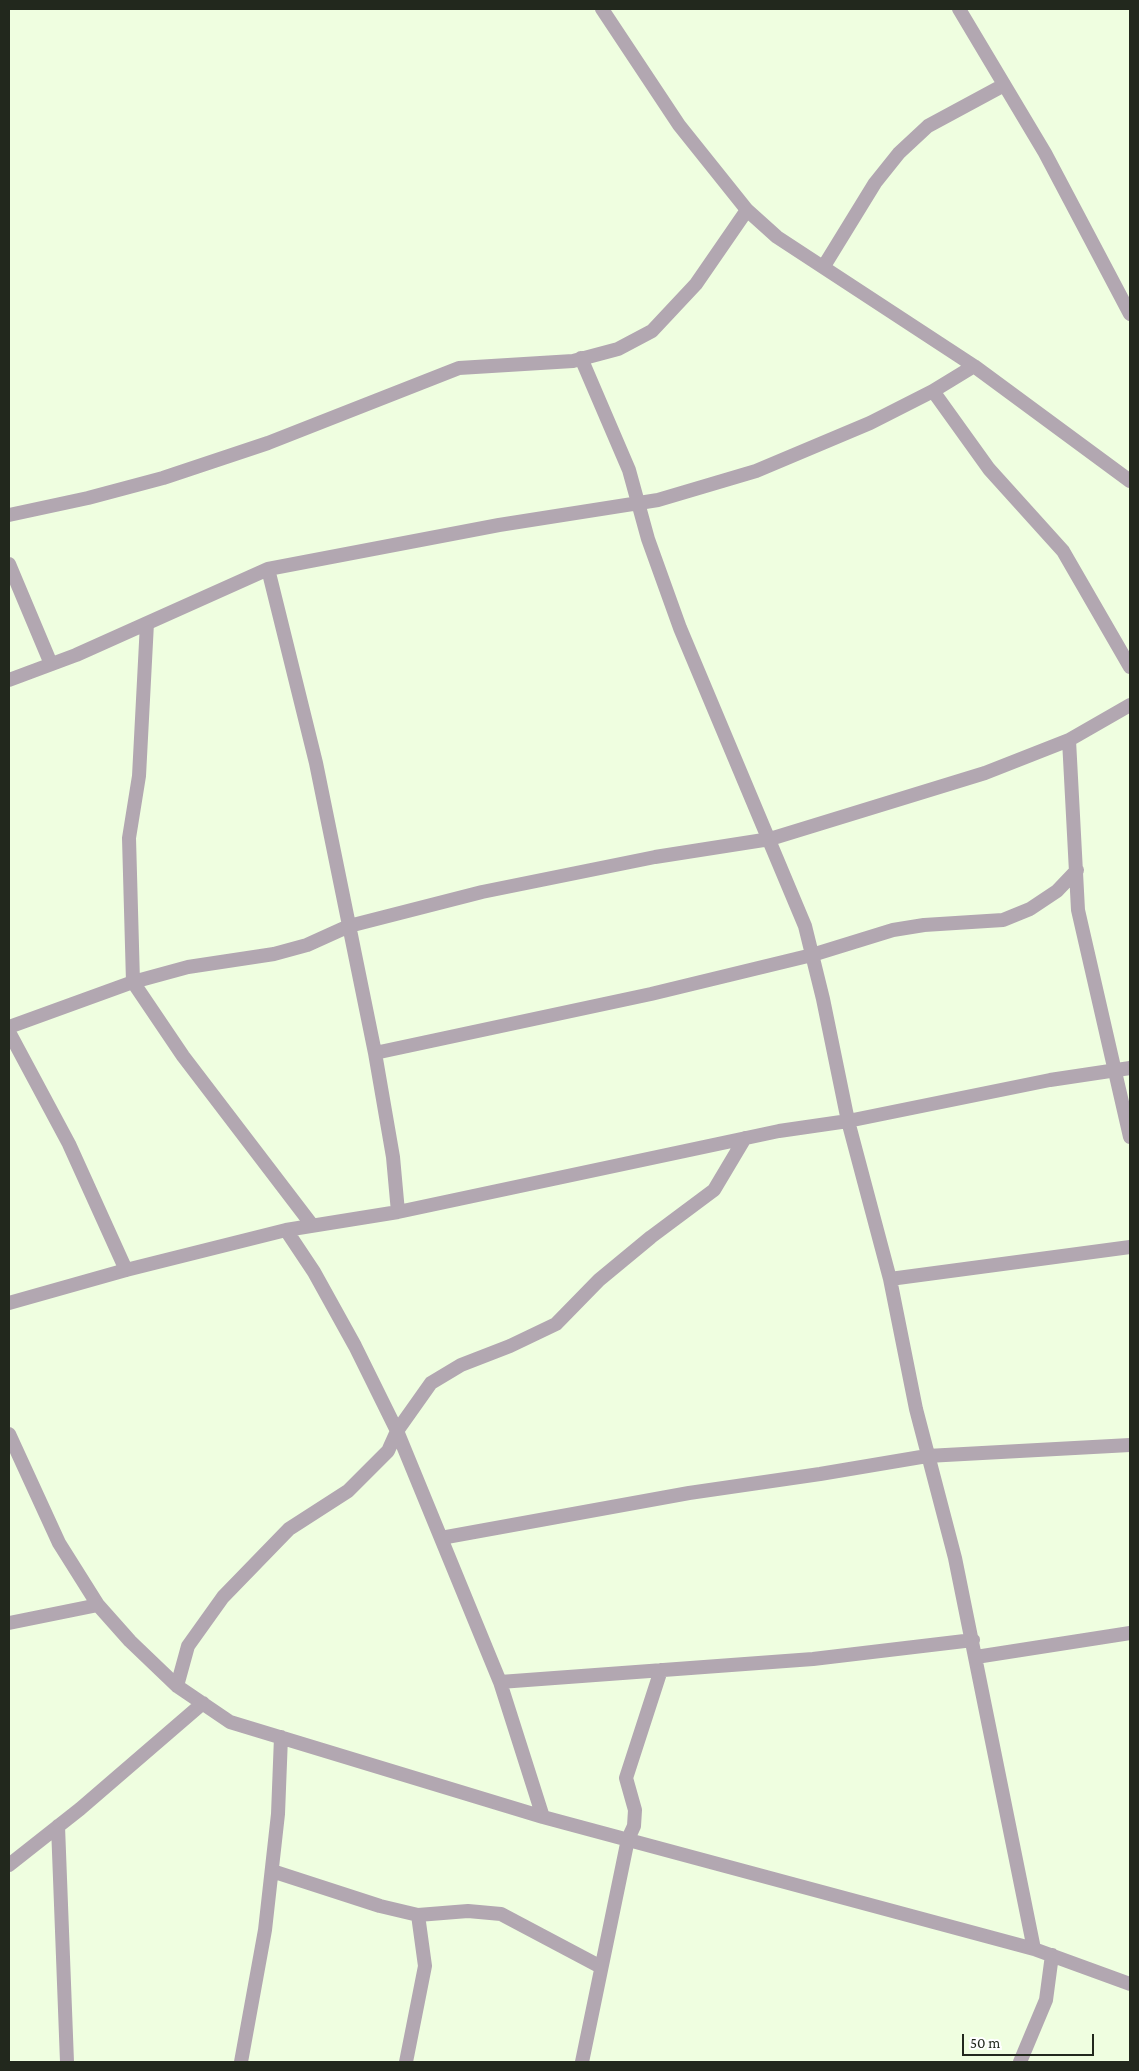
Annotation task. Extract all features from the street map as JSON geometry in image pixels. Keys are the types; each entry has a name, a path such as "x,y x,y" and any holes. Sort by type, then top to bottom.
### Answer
{"street":[{"path":"602,9 679,125 747,210 777,237 974,366 1130,481"},
{"path":"959,9 1045,154 1130,314"},
{"path":"824,266 875,184 898,153 928,126 1004,85"},
{"path":"9,515 88,498 189,469 268,443 459,368 581,358 618,349 652,331 696,284 747,210"},
{"path":"581,358 629,470 658,570 680,628 805,926 848,1120 890,1278 927,1456 955,1558 1034,1949"},
{"path":"9,680 147,623 268,569 499,525 638,504 756,471 870,423 933,391 974,366"},
{"path":"933,391 989,469 1063,551 1130,667"},
{"path":"9,564 51,664"},
{"path":"268,569 316,763 375,1053 393,1157 398,1212"},
{"path":"147,623 138,776 129,838 133,982 183,1056 312,1225"},
{"path":"9,1027 133,982 188,967 274,954 307,945 349,926 482,892 655,857 770,839 985,772 1069,740 1130,706"},
{"path":"1069,740 1078,910 1130,1137"},
{"path":"375,1053 641,996 812,955 893,930 924,925 1003,920 1030,909 1057,891 1076,870"},
{"path":"9,1032 69,1144 126,1270"},
{"path":"9,1303 126,1270 286,1230 398,1212 745,1138 848,1120 1050,1080 1130,1068"},
{"path":"177,1686 188,1646 223,1597 289,1529 348,1491 388,1451 396,1432 431,1383 461,1365 510,1346 556,1324 606,1274 651,1237 714,1190 745,1138"},
{"path":"286,1230 314,1272 355,1346 396,1432 500,1682 543,1817"},
{"path":"890,1278 1130,1247"},
{"path":"9,1434 59,1543 98,1605 130,1641 177,1686 230,1722 543,1817 1034,1949 1130,1984"},
{"path":"441,1538 690,1493 927,1456 1130,1445"},
{"path":"9,1623 98,1605"},
{"path":"976,1656 1130,1633"},
{"path":"500,1682 813,1658 972,1640"},
{"path":"582,2062 628,1839 634,1826 634,1810 626,1778 661,1670"},
{"path":"9,1865 58,1826 202,1703"},
{"path":"241,2062 265,1930 278,1814 282,1737"},
{"path":"58,1826 67,2062"},
{"path":"272,1871 380,1906 418,1915 468,1911 502,1914 601,1967"},
{"path":"406,2062 425,1966 418,1915"},
{"path":"1020,2062 1046,2000 1052,1956"}]}
